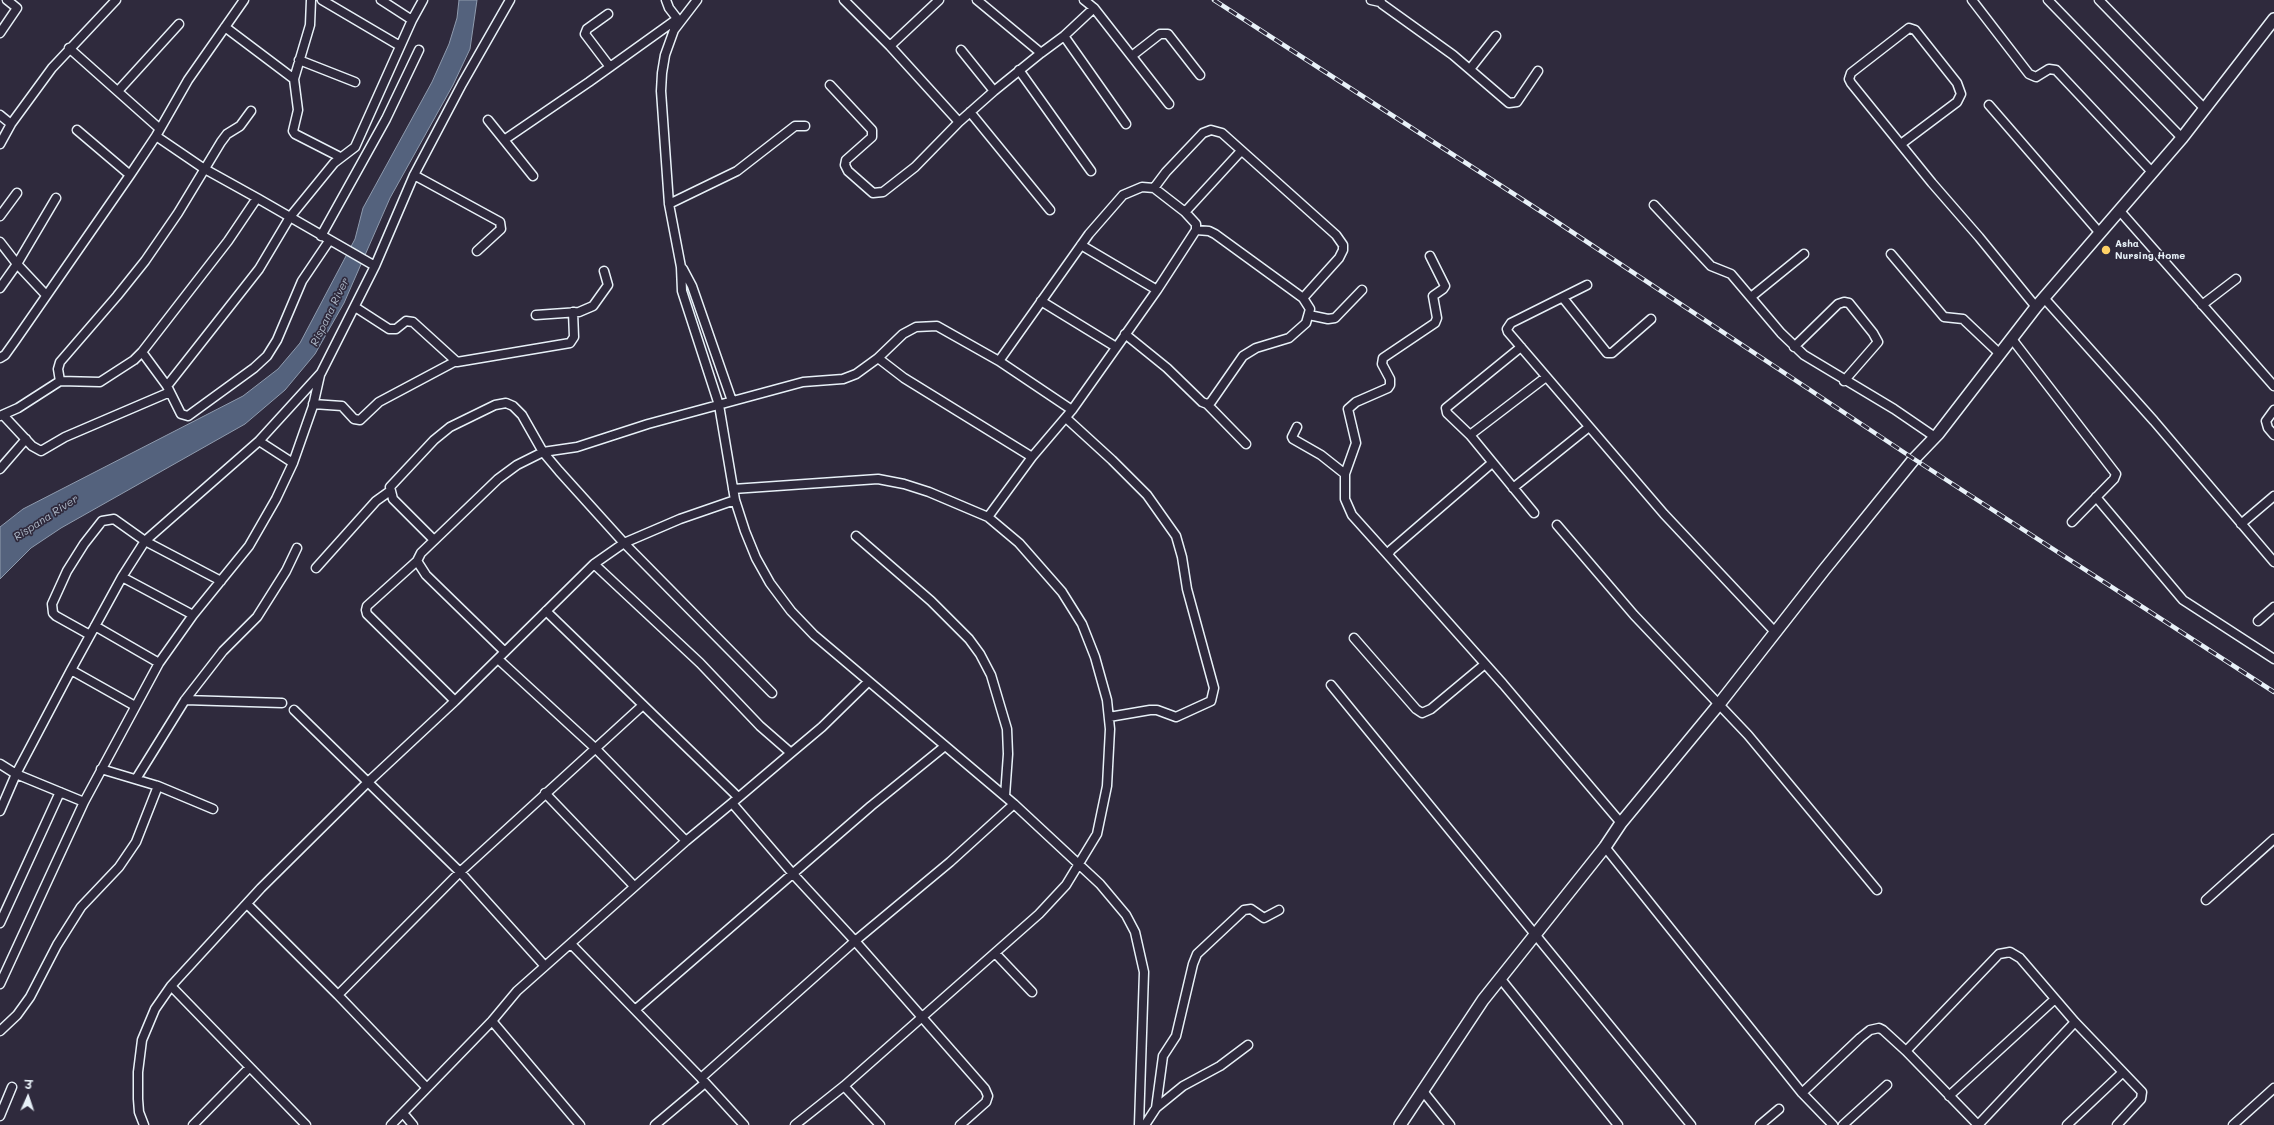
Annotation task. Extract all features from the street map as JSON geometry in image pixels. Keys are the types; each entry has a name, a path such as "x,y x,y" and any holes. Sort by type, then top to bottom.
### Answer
{"main road":[{"path":"1400,1125 1422,1090 1500,978 1605,847 1621,823 1720,703 1914,458 1935,438 2036,307 2099,232 2182,138 2274,19"}],"street":[{"path":"0,33 17,8 7,0"},
{"path":"0,358 5,354 130,175 158,132 188,80 244,0"},
{"path":"311,0 310,25 294,79 298,105 294,133 340,158"},
{"path":"322,0 400,46"},
{"path":"381,0 412,20"},
{"path":"258,198 228,241 142,352 104,381 60,381 18,408 2,415 38,450 42,451 65,437 168,389 259,269 290,217 340,158 352,151 360,139 400,46 423,0"},
{"path":"0,984 84,802 159,663 193,615 221,581 262,526 294,463 313,404 321,373 355,307 371,264 414,175 462,84 510,0"},
{"path":"666,0 678,20"},
{"path":"504,140 678,20 697,0"},
{"path":"844,0 890,46 959,122"},
{"path":"890,46 939,0"},
{"path":"977,0 1041,53"},
{"path":"1084,0 1094,8 1133,55 1169,104"},
{"path":"1371,0 1380,1 1470,69 1509,103 1514,104 1538,71"},
{"path":"1972,0 2029,74 2036,77 2049,69 2055,69 2152,172"},
{"path":"2048,0 2182,138"},
{"path":"2099,0 2204,108"},
{"path":"0,144 11,124 39,84 69,48 114,1"},
{"path":"830,85 872,130 872,137 846,160 845,165 848,171 873,193 883,192 915,167 959,122 994,91 1064,36 1094,8"},
{"path":"608,14 587,29 585,34 610,67"},
{"path":"678,20 669,40 662,73 661,104 668,204 681,267 682,291 719,405 735,500 756,558 782,600 814,635 1014,804 1080,864 1117,902 1126,915 1135,932 1141,953 1144,989 1139,1125"},
{"path":"118,91 180,24"},
{"path":"226,27 294,79"},
{"path":"1901,144 1957,102 1961,94 1959,87 1915,30 1909,28 1851,73 1849,79 1901,144 2036,307"},
{"path":"1133,55 1160,34 1168,34 1200,75"},
{"path":"1064,36 1126,124"},
{"path":"1470,69 1496,36"},
{"path":"69,48 118,91 158,132 203,168 258,198 371,264"},
{"path":"321,236 386,119 419,50"},
{"path":"961,50 994,91"},
{"path":"300,60 355,82"},
{"path":"1019,70 1091,171"},
{"path":"1989,105 2099,232"},
{"path":"60,381 58,369 60,362 145,261 178,214 203,168 225,137 240,126 251,111"},
{"path":"970,112 1050,210"},
{"path":"0,114 11,124"},
{"path":"488,120 533,176"},
{"path":"668,204 737,171 794,126 805,126"},
{"path":"77,130 130,175"},
{"path":"1154,188 1182,155 1208,131 1220,132 1336,235 1343,245 1343,250 1339,258 1303,298"},
{"path":"1184,212 1241,151"},
{"path":"414,175 500,222 501,229 477,251"},
{"path":"988,517 1032,457 1072,410 1157,290 1196,230 1196,224 1184,212 1154,188 1142,187 1123,194 1103,216 1081,245 999,361"},
{"path":"0,216 17,193"},
{"path":"0,288 17,264 56,198"},
{"path":"1654,205 1711,266 1729,273 1751,296 1794,347 1844,381 1894,409 1935,438"},
{"path":"2119,210 2274,386"},
{"path":"1196,230 1209,231 1215,234 1303,298 1310,309 1309,315 1302,328 1289,338 1256,348 1243,356 1211,402 1207,404"},
{"path":"142,352 168,389 182,415 188,416 261,361 277,340 302,281 329,240"},
{"path":"0,242 17,264 46,295"},
{"path":"1081,245 1157,290"},
{"path":"1751,296 1804,254"},
{"path":"1891,254 1944,317 1963,319 2000,354"},
{"path":"1430,256 1445,286 1433,296 1436,321 1383,358 1382,364 1391,383 1388,388 1350,406 1348,415 1356,443 1345,474 1346,499 1352,515 1485,664 1621,823"},
{"path":"681,267 692,286 732,402"},
{"path":"536,315 573,312 585,310 593,306 608,287 609,283 604,271"},
{"path":"2202,305 2236,279"},
{"path":"1587,285 1508,326 1508,332 1664,514 1775,632"},
{"path":"1309,315 1328,319 1334,318 1362,290"},
{"path":"1563,298 1607,353 1612,352 1651,319"},
{"path":"2044,298 2154,421 2274,562"},
{"path":"1040,301 1116,347"},
{"path":"1794,347 1838,304 1844,302 1849,303 1873,333 1878,342 1844,381"},
{"path":"355,307 390,329 396,329 406,321 413,322 456,361"},
{"path":"313,404 342,406 354,418 360,420 380,402 456,361 570,343 574,337 573,312"},
{"path":"455,701 367,614 367,606 417,561 421,553 498,479 517,465 544,452 577,447 648,424 803,382 843,379 856,374 878,358 903,334 916,327 930,325 937,326 999,361 1072,410"},
{"path":"1125,334 1167,368 1202,402 1207,404 1246,444"},
{"path":"2012,339 2114,469 2116,474 2114,479 2072,522"},
{"path":"1521,347 1446,408 1448,413 1470,435 1534,513"},
{"path":"878,358 904,378 1032,457"},
{"path":"0,811 16,774 71,670 122,577 145,540 259,441 321,373"},
{"path":"1470,435 1546,377"},
{"path":"316,568 376,501 390,491 394,481 443,432 495,405 506,403 518,410 527,422 544,452 624,543 772,693"},
{"path":"2274,410 2266,421 2268,428 2274,435"},
{"path":"1066,418 1112,460 1147,495 1176,536 1187,589 1214,688 1211,701 1176,717 1150,710 1109,717"},
{"path":"1297,427 1292,435 1293,439 1321,455 1345,474"},
{"path":"1513,488 1589,427"},
{"path":"0,469 26,439"},
{"path":"259,441 294,463"},
{"path":"1388,555 1391,550 1492,463"},
{"path":"733,489 878,479 904,484 930,492 988,517 1005,529 1047,574 1062,592 1082,624 1095,657 1107,700 1109,717 1110,755 1107,786 1097,834 1080,864 1056,898 844,1086 795,1125"},
{"path":"390,491 400,506 434,540"},
{"path":"2241,524 2274,496"},
{"path":"2096,497 2183,600 2274,659"},
{"path":"144,1125 139,1112 138,1072 142,1040 154,1009 171,986 247,904 367,783 455,701 498,659 504,651 594,564 624,543 680,520 735,500"},
{"path":"90,635 53,613 52,604 56,591 68,571 102,521 114,520 145,540 221,581"},
{"path":"1557,525 1634,616 1720,703 1816,815 1877,890"},
{"path":"856,536 931,601 969,639 980,654 991,675 1007,729 1008,754 1005,796"},
{"path":"136,779 185,700 223,651 257,617 286,571 297,548"},
{"path":"417,561 426,575 504,651"},
{"path":"594,564 700,663 760,726 791,753"},
{"path":"122,577 193,615"},
{"path":"2258,620 2274,607"},
{"path":"546,611 643,705 735,800 793,874 922,1016 987,1093 985,1105 960,1125"},
{"path":"95,626 159,663"},
{"path":"1354,638 1416,709 1422,713 1431,709 1485,664"},
{"path":"498,659 596,749 686,841"},
{"path":"71,670 135,706"},
{"path":"391,1125 426,1087 492,1021 517,991 544,965 571,944 686,841 822,727 868,682"},
{"path":"1330,685 1691,1125"},
{"path":"185,700 282,703"},
{"path":"338,995 460,872 643,705"},
{"path":"294,710 367,783 460,872 544,965"},
{"path":"635,1010 944,746"},
{"path":"0,764 16,774 84,802"},
{"path":"101,768 158,786 213,808"},
{"path":"0,1031 17,1015 30,997 58,945 81,907 119,867 136,842 158,786"},
{"path":"0,923 60,792"},
{"path":"546,793 634,886"},
{"path":"655,1125 855,941 950,862 1014,804"},
{"path":"2206,900 2274,839"},
{"path":"1605,847 1802,1093 1833,1125"},
{"path":"247,904 338,995 426,1087"},
{"path":"1156,1108 1162,1061 1166,1050 1176,1036 1193,964 1198,954 1244,910 1251,909 1264,918 1279,910"},
{"path":"571,944 703,1080 744,1125"},
{"path":"1906,1051 1999,954 2010,952 2016,955 2075,1022 2139,1090 2142,1096 2117,1125"},
{"path":"995,953 1032,992"},
{"path":"1500,978 1618,1125"},
{"path":"171,986 306,1125"},
{"path":"1949,1096 2055,999"},
{"path":"492,1021 580,1125"},
{"path":"1802,1093 1870,1030 1879,1028 1906,1051 1978,1125 2075,1022"},
{"path":"1145,1125 1156,1108 1190,1082 1220,1066 1248,1045"},
{"path":"193,1125 249,1068"},
{"path":"2067,1125 2122,1073"},
{"path":"1843,1125 1887,1084"},
{"path":"844,1086 880,1125"},
{"path":"0,1116 12,1087"},
{"path":"2233,1125 2274,1088"},
{"path":"1422,1090 1450,1125"},
{"path":"1760,1125 1779,1108"},
{"path":"403,1113 414,1125"}],"water":[{"name":"Rispana River","path":"459,0 477,0 470,49 453,85 390,198 344,303 315,354 285,390 245,424 61,528 31,548 0,579 0,527 23,509 243,396 278,369 300,343 355,239 363,208 432,82 449,44 457,18"}],"railway":[{"path":"1214,0 1551,218 1914,459 2274,692"}],"place":[{"name":"Asha Nursing Home","path":"2106,250"}]}
